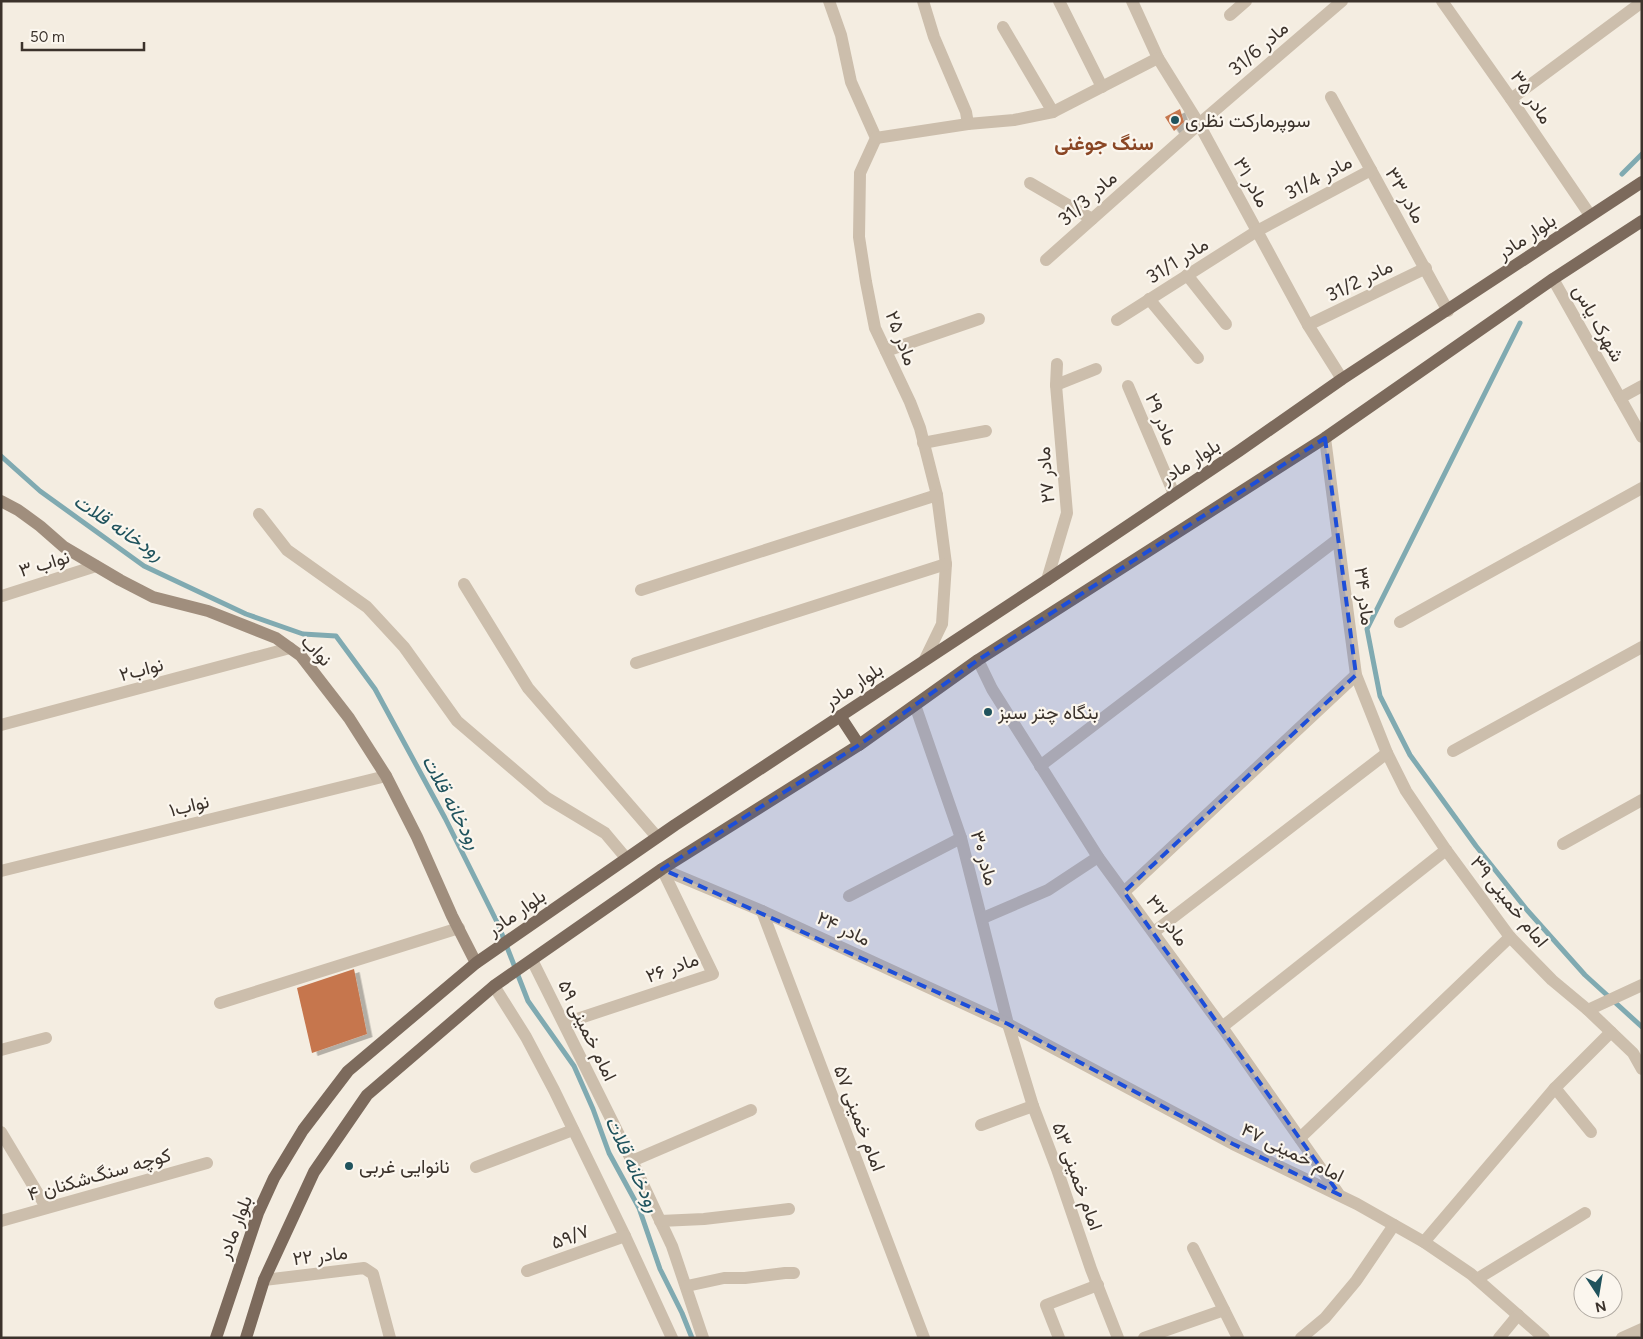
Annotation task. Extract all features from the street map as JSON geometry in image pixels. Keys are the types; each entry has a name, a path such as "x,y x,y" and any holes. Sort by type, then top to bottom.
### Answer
{"main road":[{"name":"بلوار مادر","path":"216,1338 258,1213 274,1178 303,1130 348,1072 476,963 657,837 1239,452 1342,379 1642,182"},
{"path":"246,1338 264,1280 314,1172 367,1095 499,983 662,869 859,745 978,660 1324,438 1553,279 1642,221"},
{"path":"840,716 859,745"}],"street":[{"path":"829,1 841,35 851,82 876,138 968,124 1014,120 1053,112 1158,58"},
{"path":"924,1 934,37 966,112 968,124"},
{"path":"1059,1 1102,87"},
{"name":"مادر ۳۱","path":"1132,1 1158,58 1199,124 1308,325 1342,379"},
{"path":"1230,15 1246,1"},
{"name":"مادر 31/6","path":"1199,124 1342,1"},
{"name":"مادر ۳۵","path":"1442,1 1590,215"},
{"path":"1511,99 1642,2"},
{"path":"1003,27 1053,112"},
{"name":"مادر ۳۳","path":"1331,97 1448,311"},
{"name":"مادر 31/3","path":"1046,260 1199,124"},
{"name":"مادر ۲۵","path":"876,138 860,174 858,237 875,328 910,402 920,428 937,495 946,564 942,624 925,659"},
{"name":"مادر 31/4","path":"1258,231 1371,170"},
{"path":"1030,183 1092,219"},
{"name":"مادر 31/1","path":"1117,320 1258,231"},
{"name":"مادر 31/2","path":"1308,325 1426,268"},
{"path":"1187,275 1226,324"},
{"name":"شهرک یاس","path":"1553,279 1642,437"},
{"path":"1149,299 1198,358"},
{"path":"886,351 979,319"},
{"name":"مادر ۲۷","path":"1047,580 1066,513 1056,384 1057,364"},
{"path":"1056,384 1096,369"},
{"name":"مادر ۲۹","path":"1128,386 1174,494"},
{"path":"1620,398 1642,386"},
{"path":"923,443 986,431"},
{"name":"مادر ۳۴","path":"1324,438 1356,675 1386,754"},
{"path":"1400,622 1642,488"},
{"path":"641,590 937,495"},
{"name":"نواب","path":"1,501 18,510 40,526 64,547 153,597 208,611 276,638 301,656 349,718 386,776 476,963"},
{"path":"259,514 287,550 367,607 404,647 457,721 547,798 605,833 626,858"},
{"path":"1040,766 1338,539"},
{"path":"636,663 946,564"},
{"name":"نواب ۳","path":"2,596 96,566"},
{"path":"464,584 528,688 657,837"},
{"name":"نواب۲","path":"1,725 290,648"},
{"path":"1453,750 1642,648"},
{"name":"مادر ۳۲","path":"978,660 992,688 1098,857 1154,932 1340,1195"},
{"path":"1124,892 1356,675"},
{"name":"مادر ۳۰","path":"915,705 961,838 983,918 1008,1024"},
{"path":"1154,932 1386,754"},
{"name":"امام خمینی ۳۹","path":"1386,754 1406,790 1446,850 1510,937 1552,980 1588,1010 1633,1053 1642,1069"},
{"name":"نواب۱","path":"1,871 386,776"},
{"path":"1563,844 1642,800"},
{"path":"849,896 961,838"},
{"path":"1222,1027 1446,850"},
{"path":"983,918 1048,890 1098,857"},
{"name":"مادر ۲۴","path":"662,869 762,911 1008,1024"},
{"name":"مادر ۲۶","path":"565,1024 713,974 662,869"},
{"name":"امام خمینی ۵۷","path":"762,911 924,1338"},
{"path":"220,1003 459,928"},
{"path":"1300,1138 1510,937"},
{"name":"امام خمینی ۵۹","path":"528,963 565,1024 672,1246 703,1338"},
{"path":"499,983 625,1236 672,1338"},
{"path":"1588,1010 1642,985"},
{"name":"امام خمینی ۵۳","path":"1008,1024 1033,1106 1118,1338"},
{"name":"امام خمینی ۴۷","path":"1008,1024 1233,1144 1340,1195 1424,1242 1477,1279 1544,1338"},
{"path":"1424,1242 1555,1088 1611,1032"},
{"path":"1,1050 46,1038"},
{"path":"1555,1088 1591,1132"},
{"path":"981,1125 1033,1106"},
{"path":"632,1161 751,1110"},
{"path":"476,1167 573,1130"},
{"path":"1,1132 46,1207"},
{"name":"کوچه سنگ‌شکنان ۴","path":"1,1221 208,1163"},
{"path":"660,1221 704,1220 789,1209"},
{"path":"1477,1279 1584,1213"},
{"path":"1301,1338 1325,1318 1356,1281 1394,1225"},
{"name":"۵۹/۷","path":"527,1271 625,1236"},
{"path":"1193,1248 1238,1338"},
{"name":"مادر ۲۲","path":"264,1280 364,1268 372,1274 390,1338"},
{"path":"687,1286 724,1278 745,1278 785,1272 794,1273"},
{"path":"1059,1338 1046,1305 1098,1285"},
{"path":"1144,1338 1224,1310"},
{"path":"1499,1338 1518,1315"},
{"path":"1622,1338 1642,1328"}],"highlighted area":[{"path":"1325,438 1356,675 1124,892 1340,1195 1233,1144 1008,1024 662,869 859,745 978,660"}],"building":[{"name":"سوپرمارکت نظری","path":"1180,109 1184,122 1174,131 1165,117"},
{"path":"354,969 367,1034 312,1053 297,988"}],"waterway":[{"path":"1622,174 1642,154"},
{"path":"1520,323 1367,629 1380,696 1410,755 1476,846 1527,910 1585,975 1642,1027"},
{"name":"رودخانه قلات","path":"1,456 40,491 144,566 246,614 303,634 336,636 375,689 445,818 498,924 528,1001 574,1066 593,1109 609,1153 639,1208 660,1269 692,1338"}],"place":[{"name":"سوپرمارکت نظری","path":"1175,120"},
{"name":"بنگاه چتر سبز","path":"988,712"},
{"name":"نانوایی غربی","path":"349,1166"}],"district":[{"name":"سنگ جوغنی","path":"1104,143"}]}
